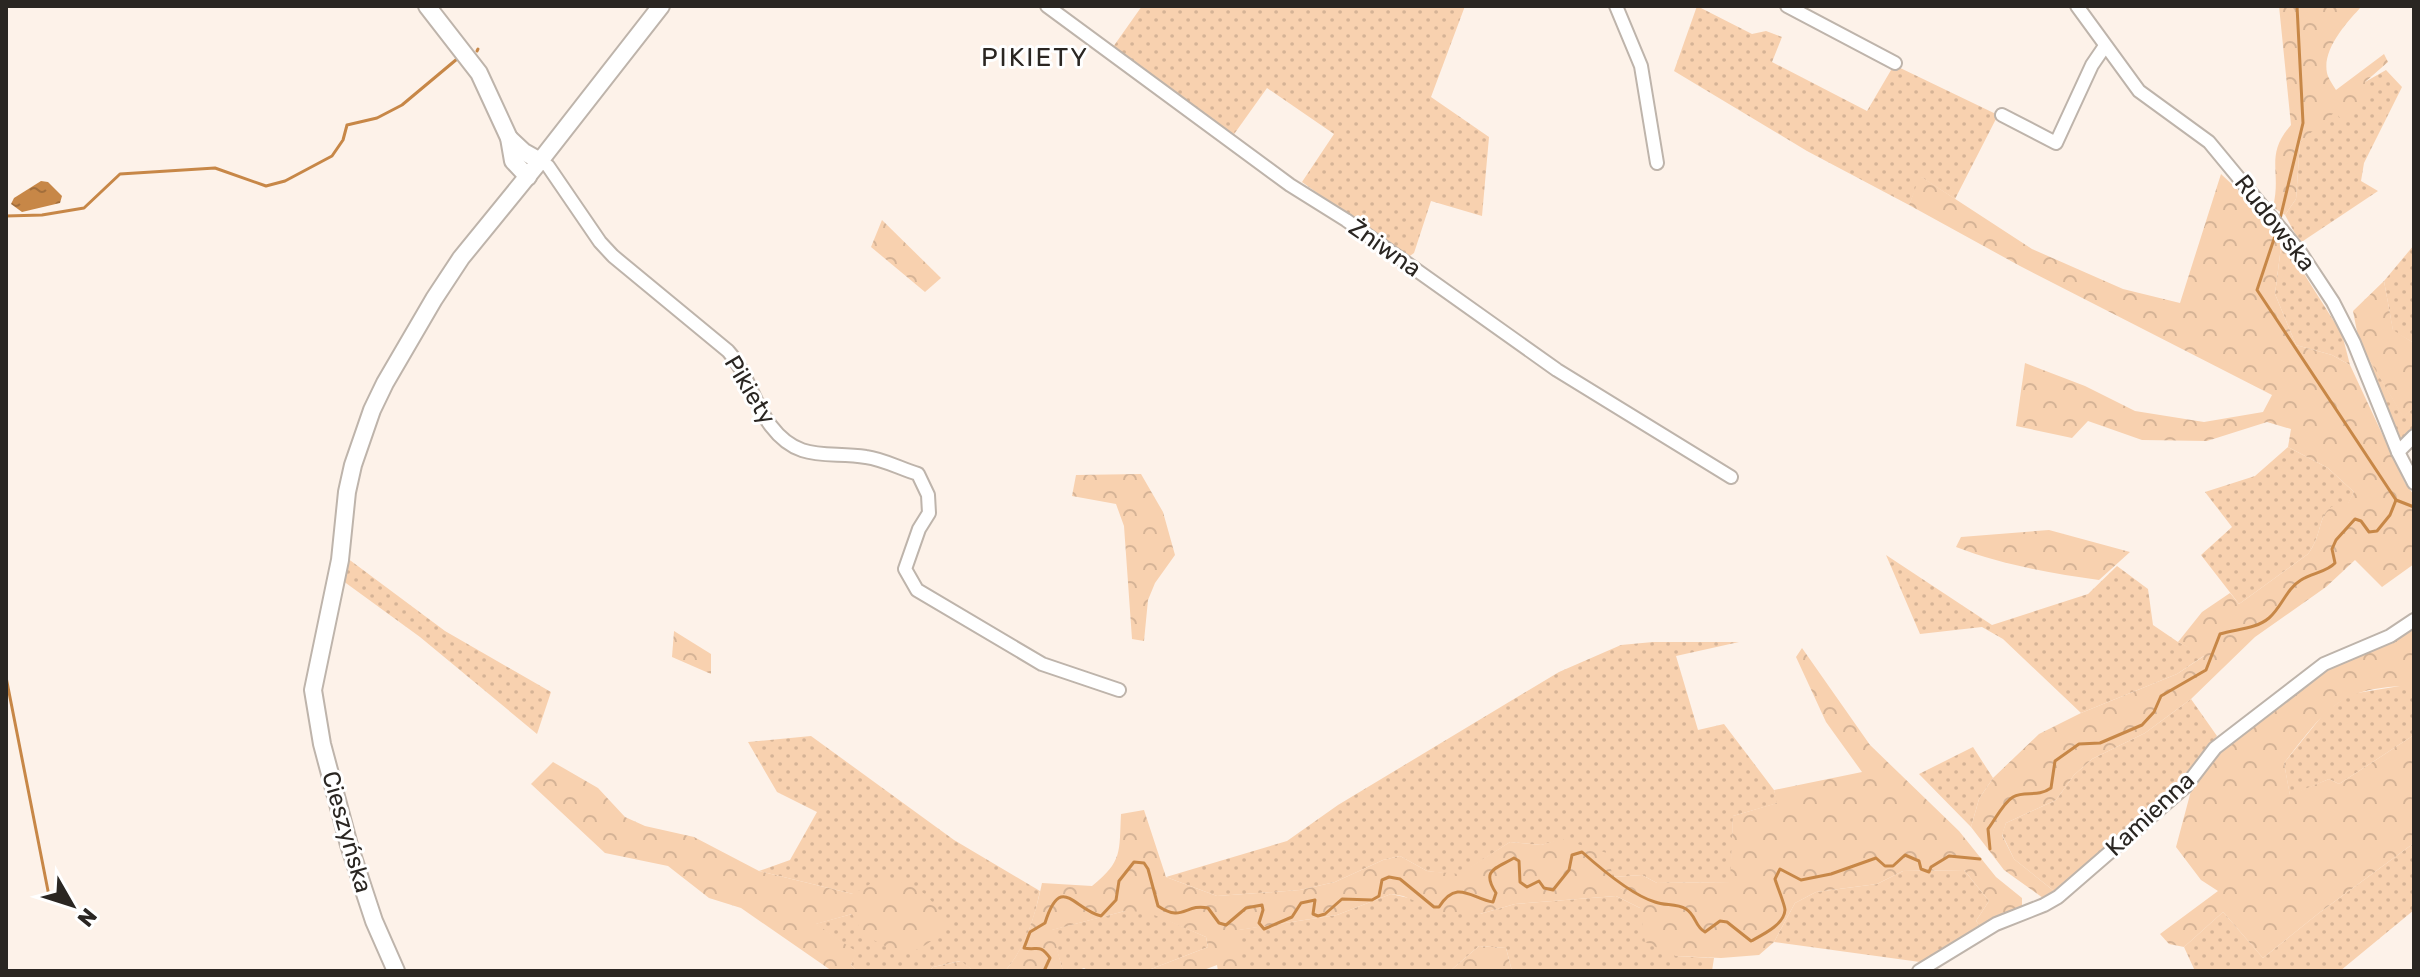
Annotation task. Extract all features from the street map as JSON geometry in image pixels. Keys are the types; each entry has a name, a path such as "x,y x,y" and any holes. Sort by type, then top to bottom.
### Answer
{"street":[{"path":"427,6 479,73 509,138 513,161 528,177 661,6"},
{"name":"Żniwna","path":"1047,6 1290,185 1346,220 1557,370 1731,477"},
{"path":"1616,6 1641,66 1657,163"},
{"path":"1787,6 1895,63"},
{"name":"Rudowska","path":"2077,6 2150,101 2209,142 2300,252 2333,302 2354,343 2398,452 2414,483"},
{"path":"2002,115 2056,143 2092,65 2105,46"},
{"path":"509,138 540,161"},
{"name":"Pikiety","path":"540,161 548,166 613,256 728,351 740,365 769,424 785,441 818,456 867,457 918,474 928,495 929,513 919,529 905,569 917,590 1042,664 1119,690"},
{"name":"Cieszyńska","path":"396,971 357,870 322,744 313,690 340,560 347,492 372,410 434,299 461,258 528,177"},
{"path":"2398,452 2414,436"},
{"name":"Kamienna","path":"1919,971 1996,924 2058,897 2185,787 2215,748 2227,738 2324,664 2390,636 2414,620"}],"green space":[{"path":"1142,6 1465,6 1431,97 1489,137 1482,216 1431,201 1414,253 1407,258 1302,182 1334,134 1267,88 1232,137 1113,47"},
{"path":"1697,6 1752,34 1766,31 1782,37 1772,62 1867,111 1894,65 1998,115 1955,199 1921,177 1909,205 1807,151 1674,71"},
{"path":"2279,6 2362,6 2337,36 2328,55 2327,73 2336,90 2384,54 2388,62 2365,82 2367,100 2341,119 2335,112 2300,142 2296,199 2285,215 2273,207 2276,155 2291,125"},
{"path":"2386,70 2402,87 2364,163 2361,181 2378,191 2300,243 2285,215 2296,199 2300,142 2365,82"},
{"path":"2221,174 2256,207 2282,239 2275,294 2296,345 2332,355 2350,365 2405,483 2414,495 2414,564 2382,587 2355,560 2326,587 2255,637 2191,699 2145,733 2092,759 2074,775 2056,800 2006,823 2002,835 2014,859 2054,891 2043,898 2004,870 1971,827 1979,799 1993,778 2039,734 2081,713 2177,674 2204,656 2178,642 2202,612 2230,593 2239,604 2308,554 2325,514 2330,508 2348,503 2354,492 2328,468 2288,447 2291,429 2267,422 2207,441 2142,440 2088,421 2072,438 2016,426 2025,363 2085,386 2135,411 2204,422 2263,412 2272,395 2020,266 1909,205 1920,176 2032,249 2123,289 2180,303"},
{"path":"882,220 941,278 925,292 871,247"},
{"path":"2282,239 2342,334 2350,365 2332,355 2296,345 2275,294"},
{"path":"2414,245 2414,343 2393,331 2384,281"},
{"path":"2384,281 2393,330 2414,343 2414,408 2403,417 2359,342 2353,311"},
{"path":"2359,342 2403,416 2414,408 2414,427 2400,441"},
{"path":"2288,447 2328,468 2354,492 2348,504 2337,505 2325,514 2308,554 2239,604 2201,555 2232,527 2205,492 2255,476"},
{"path":"1141,474 1163,512 1175,555 1155,583 1148,600 1144,641 1132,639 1124,526 1116,504 1072,496 1076,475"},
{"path":"2049,530 2130,552 2099,580 2027,568 1956,547 1961,537"},
{"path":"343,555 445,631 551,692 537,734 420,637 339,578"},
{"path":"1886,555 1992,625 2088,594 2117,566 2148,589 2153,625 2205,655 2177,674 2081,713 2003,639 1982,627 1920,634"},
{"path":"2414,625 2414,686 2368,690 2337,704 2312,728 2284,763 2290,795 2329,779 2339,784 2414,735 2414,843 2263,958 2223,912 2184,947 2169,944 2160,934 2218,891 2201,880 2176,847 2192,787 2220,752 2326,670 2388,644"},
{"path":"674,631 711,654 711,674 672,657"},
{"path":"1739,642 1676,656 1698,730 1724,724 1774,790 1778,803 1733,816 1731,882 1657,883 1642,875 1612,877 1561,840 1541,845 1510,842 1459,875 1427,871 1400,856 1383,860 1335,882 1300,890 1217,896 1166,877 1287,841 1338,805 1559,672 1621,645"},
{"path":"1802,648 1870,745 1959,831 1996,877 2022,898 2022,906 1980,926 1976,921 1989,901 1964,870 1903,871 1877,884 1816,892 1795,903 1774,942 1759,955 1721,958 1676,956 1645,942 1640,908 1616,896 1515,904 1480,914 1443,913 1391,894 1337,915 1239,930 1238,971 1218,971 1217,965 1201,971 1146,971 1208,947 1206,937 1147,912 1125,911 1052,930 1063,971 1005,971 1029,929 1042,883 1092,886 1109,870 1117,855 1121,814 1144,810 1166,877 1217,896 1300,890 1335,882 1383,860 1400,856 1427,871 1459,874 1510,842 1541,845 1561,839 1607,853 1613,877 1642,875 1657,883 1730,882 1733,816 1777,803 1774,790 1862,772 1826,722 1796,657"},
{"path":"2414,686 2414,735 2339,784 2329,779 2290,796 2284,763 2326,711 2351,694"},
{"path":"2191,699 2217,736 2182,782 2054,891 2014,859 2002,834 2006,823 2056,800 2074,775 2092,759 2145,733"},
{"path":"811,736 954,840 1040,891 1028,933 1005,971 974,971 960,961 933,967 929,971 857,971 851,965 856,952 815,924 852,914 853,894 759,871 790,860 817,812 777,792 748,742"},
{"path":"1973,747 1993,778 1979,799 1971,827 1919,774"},
{"path":"553,762 598,788 625,817 645,826 694,837 759,871 853,894 882,877 904,883 928,897 944,925 927,944 902,955 864,935 852,914 816,924 857,952 851,965 857,971 832,971 741,908 709,898 668,866 605,853 531,784"},
{"path":"2414,843 2414,910 2340,971 2195,971 2184,947 2223,912 2263,958"},
{"path":"1964,870 1989,901 1976,921 1980,926 1920,962 1774,942 1795,903 1816,892 1877,884 1903,871"},
{"path":"1391,894 1480,914 1515,904 1616,896 1640,908 1676,956 1714,958 1712,971 1512,971 1506,948 1479,946 1450,971 1238,971 1238,930 1337,915"},
{"path":"1125,911 1147,911 1206,937 1208,947 1146,971 1089,971 1084,968 1063,971 1051,930"},
{"path":"1479,946 1506,948 1512,971 1450,971"},
{"path":"961,961 974,971 929,971 933,967"}],"water":[{"path":"41,181 48,182 62,196 60,203 22,212 11,204 14,198"}],"waterway":[{"path":"2280,219 2303,123 2297,6"},
{"path":"6,216 42,215 84,208 120,174 215,168 266,186 285,181 332,156 343,140 347,125 377,118 402,105 457,59"},
{"path":"2277,230 2257,290 2396,500"},
{"path":"2396,500 2414,507"},
{"path":"1990,849 1988,829 2009,800 2051,788 2055,761 2079,744 2100,743 2142,725 2154,712 2161,696 2206,670 2220,634 2264,622 2296,584 2335,563 2332,549 2336,540 2355,519 2361,521 2369,532 2377,531 2390,515 2396,500"},
{"path":"6,677 50,901"},
{"path":"1044,971 1050,958 1046,953 1041,949 1024,948 1030,932 1045,923 1051,908 1063,897 1101,916 1116,900 1119,881 1134,862 1144,863 1148,869 1158,906 1166,911 1179,913 1208,908 1219,923 1226,925 1246,908 1262,905 1259,923 1264,929 1292,917 1301,903 1315,900 1313,914 1318,916 1325,914 1342,899 1372,900 1379,896 1382,880 1389,877 1400,879 1434,907 1439,907 1446,898 1458,892 1493,902 1496,893 1490,875 1514,858 1519,861 1520,882 1527,887 1539,881 1544,888 1553,890 1569,870 1572,855 1582,852 1636,893 1659,903 1686,909 1705,932 1720,921 1727,922 1751,941 1772,929 1784,915 1785,908 1775,879 1780,869 1801,880 1831,874 1876,858 1885,866 1893,866 1905,855 1919,861 1921,869 1929,872 1931,867 1949,856 1980,859"}],"district":[{"name":"PIKIETY","path":"1035,57"}]}
